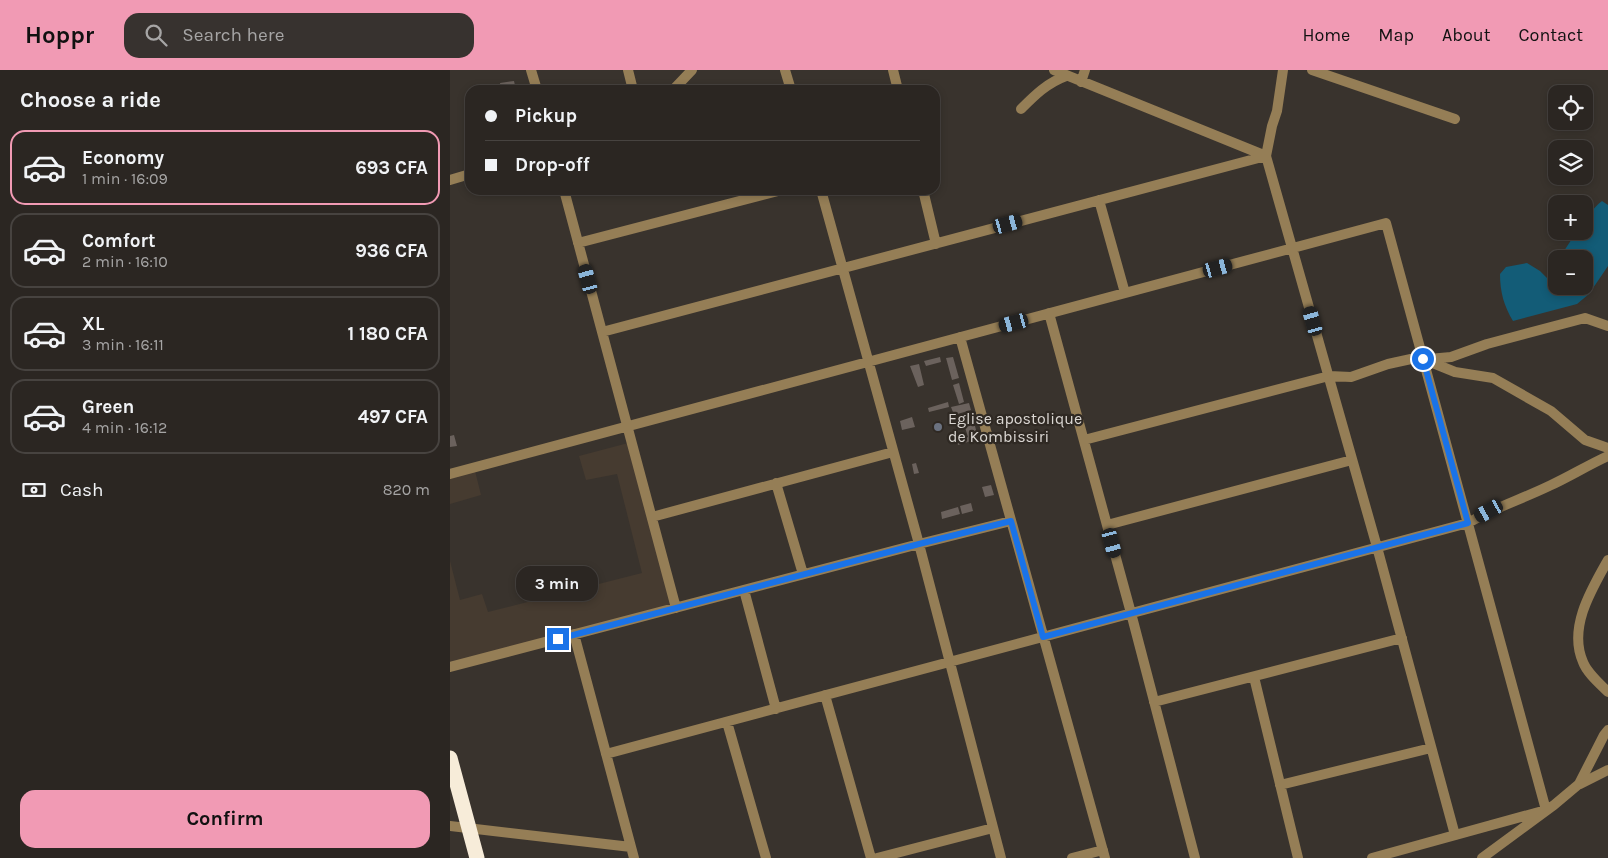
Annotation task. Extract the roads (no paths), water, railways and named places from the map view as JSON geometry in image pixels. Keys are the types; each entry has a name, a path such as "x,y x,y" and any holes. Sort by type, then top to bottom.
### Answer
{"highway":[{"path":"450,758 477,858"}],"street":[{"path":"532,70 536,85"},
{"path":"628,70 632,85"},
{"path":"678,85 692,70"},
{"path":"785,70 790,85"},
{"path":"893,70 897,85"},
{"path":"1054,70 1266,156"},
{"path":"1081,82 1085,70"},
{"path":"1283,70 1277,111 1266,156 1377,547 1455,836"},
{"path":"1312,70 1455,119"},
{"path":"1021,109 1039,91 1055,80 1066,76"},
{"path":"602,332 1266,156"},
{"path":"450,180 465,176"},
{"path":"565,195 676,608"},
{"path":"578,243 763,195"},
{"path":"821,195 919,544 1001,858"},
{"path":"923,195 936,244"},
{"path":"1099,200 1125,293"},
{"path":"450,474 1386,223 1546,810"},
{"path":"1049,314 1131,613 1195,858"},
{"path":"1084,440 1329,376 1351,376 1411,358 1451,357 1487,344 1585,318 1608,326"},
{"path":"960,337 1104,854 1072,858"},
{"path":"1423,359 1455,372 1493,378 1551,411 1585,440 1608,448"},
{"path":"652,517 893,452"},
{"path":"606,754 1468,523 1489,511 1551,486 1593,462 1608,456"},
{"path":"1107,525 1352,460"},
{"path":"776,483 803,574"},
{"path":"450,667 1011,521"},
{"path":"1608,560 1585,606 1579,625 1578,646 1583,664 1608,692"},
{"path":"744,590 776,709"},
{"path":"574,634 634,858"},
{"path":"1154,702 1402,638"},
{"path":"1254,677 1298,858"},
{"path":"825,695 871,858"},
{"path":"727,722 766,858"},
{"path":"1579,784 1608,730"},
{"path":"1280,785 1431,748"},
{"path":"1482,858 1579,784 1608,770"},
{"path":"1372,858 1546,810"},
{"path":"450,826 631,847"},
{"path":"877,858 993,828"},
{"path":"1386,854 1399,858"}],"water":[{"path":"1602,201 1608,205 1608,266 1593,288 1593,250 1565,250 1571,240 1593,240 1593,209"},
{"path":"1527,263 1540,271 1548,279 1548,295 1588,295 1577,304 1513,321 1503,299 1500,274 1506,267"}],"place":[{"name":"Eglise apostolique de Kombissiri","path":"938,427"}]}
